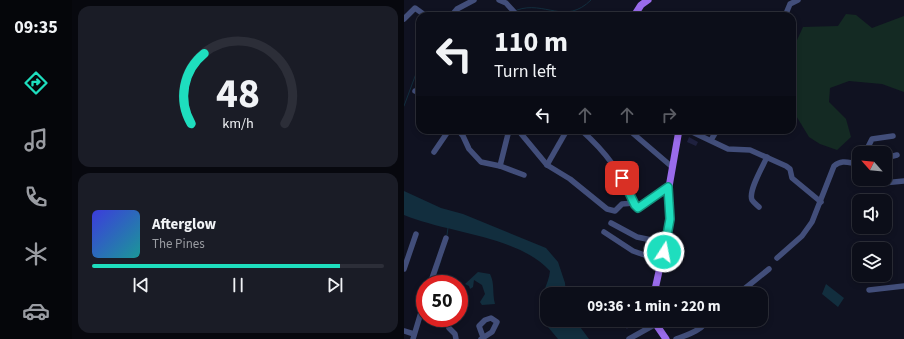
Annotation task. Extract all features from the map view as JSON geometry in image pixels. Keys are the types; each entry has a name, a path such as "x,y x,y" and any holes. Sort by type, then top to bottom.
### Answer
{"main road":[{"path":"637,12 641,5 648,0"},
{"path":"656,287 670,219 668,187 678,134"},
{"path":"657,327 666,339"}],"street":[{"path":"454,12 457,9 474,0"},
{"path":"502,0 514,12"},
{"path":"787,12 790,4 798,0"},
{"path":"404,19 415,8 420,12"},
{"path":"434,152 446,134"},
{"path":"463,134 469,150 475,157 486,164 500,166 524,175"},
{"path":"500,166 508,134"},
{"path":"521,134 547,165 570,179 611,211 614,211 622,204 634,203"},
{"path":"547,165 565,134"},
{"path":"585,134 594,142 618,170 634,203 640,208 668,187"},
{"path":"633,134 671,166"},
{"path":"697,134 728,149 745,149 786,166 790,169 792,178 821,202"},
{"path":"711,140 715,134"},
{"path":"868,146 872,139 893,136"},
{"path":"892,156 897,155"},
{"path":"759,207 752,201 751,196 767,157"},
{"path":"778,258 802,236 812,222 834,166 838,162 844,161 852,163"},
{"path":"892,182 904,181"},
{"path":"611,223 637,238 666,243"},
{"path":"604,232 633,251 662,260"},
{"path":"404,269 416,234"},
{"path":"433,275 446,238"},
{"path":"747,287 769,269"},
{"path":"869,290 904,286"},
{"path":"630,339 646,327"},
{"path":"676,339 701,327"},
{"path":"449,328 455,334 456,339"},
{"path":"404,331 414,336"}],"green space":[{"path":"846,14 856,15 872,28 904,16 904,92 882,84 849,81 830,88 829,102 846,119 851,137 837,150 820,144 809,137 796,116 796,42 803,27 838,26"}],"water":[{"path":"404,191 441,208 463,214 546,248 558,262 565,287 546,287 550,271 537,259 520,250 502,243 404,215"},
{"path":"478,272 490,274 495,304 482,305 480,302 485,294 482,285 474,280 473,287 470,289 468,281"},
{"path":"826,284 844,298 838,307 822,294"},
{"path":"548,327 580,327 589,339 558,339"}],"building":[{"path":"689,137 698,142 696,146 687,142"}],"waterway":[{"path":"517,10 537,8 564,12 572,11 582,7 591,0"},
{"path":"404,106 416,74"},
{"path":"447,235 448,228"},
{"path":"436,275 441,260"}],"route":[{"path":"622,178 635,205 638,208 668,187 670,219 664,252"}]}
